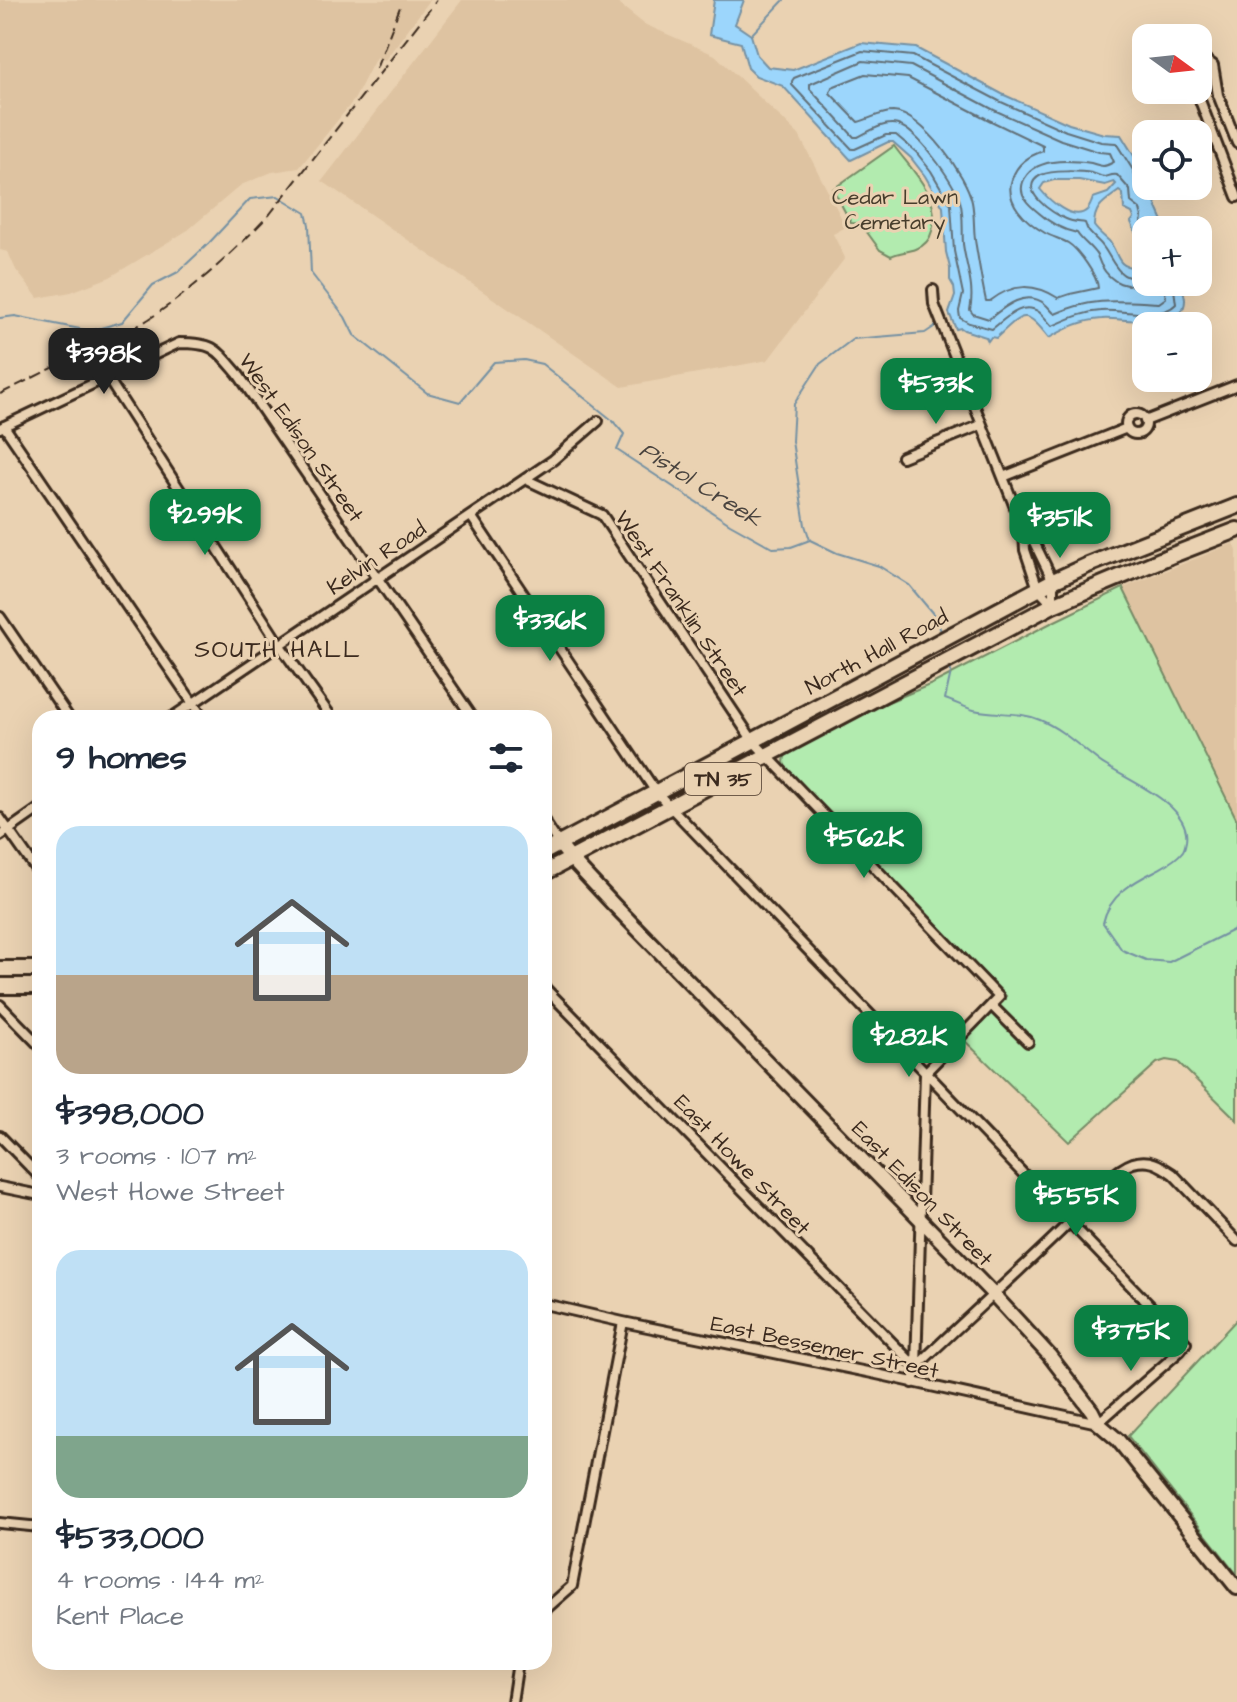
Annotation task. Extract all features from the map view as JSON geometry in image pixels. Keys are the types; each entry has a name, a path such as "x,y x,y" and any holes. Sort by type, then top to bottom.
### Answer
{"main road":[{"name":"North Hall Road","path":"552,848 1053,581 1237,506"},
{"name":"North Hall Road","path":"552,869 1053,605 1237,530"},
{"path":"0,969 32,969"},
{"path":"0,986 32,986"}],"street":[{"path":"1212,64 1218,95 1237,143"},
{"path":"1201,104 1237,197"},
{"path":"933,290 934,304 1024,532 1025,550 1038,589 1053,605"},
{"name":"West Edison Street","path":"107,377 179,343 203,343 220,353 238,374 468,710"},
{"path":"198,710 2,427 107,377 279,644 326,710"},
{"path":"1145,421 1237,385"},
{"path":"1132,415 1142,416 1145,421 1145,428 1140,433 1127,428 1127,419 1132,415"},
{"name":"Kelvin Road","path":"183,710 553,460 598,421"},
{"path":"902,457 981,425"},
{"path":"1003,477 1127,428"},
{"name":"West Franklin Street","path":"525,479 602,515 753,741 999,997 991,1005"},
{"path":"471,516 656,792 1186,1343 1098,1423"},
{"path":"1024,532 1034,542 1053,581 1053,605"},
{"path":"0,617 64,710"},
{"path":"4,833 32,814"},
{"path":"0,818 4,833 32,866"},
{"path":"552,833 559,844"},
{"name":"East Edison Street","path":"559,844 613,904 1049,1355 1098,1423 1118,1440 1237,1588"},
{"name":"East Howe Street","path":"552,995 916,1367"},
{"path":"0,1005 32,1038"},
{"path":"913,1383 925,1073 991,1005 1028,1042"},
{"path":"0,1136 32,1169"},
{"path":"916,1367 1123,1168 1143,1161 1153,1162 1173,1174 1237,1241"},
{"path":"0,1187 32,1193"},
{"name":"East Bessemer Street","path":"552,1306 1098,1423"},
{"path":"552,1604 572,1586 623,1322"},
{"path":"0,1523 32,1526"},
{"path":"512,1702 517,1670"}],"shaded area":[{"path":"0,0 430,0 385,60 376,57 354,100 299,168 272,172 241,185 188,230 110,277 71,292 38,298 16,270 8,252 0,250"},
{"path":"462,0 614,0 644,24 715,55 799,135 846,227 833,234 845,258 768,360 622,387 322,181"},
{"path":"1234,543 1237,551 1237,820 1123,588"}],"green space":[{"name":"Cedar Lawn Cemetary","path":"894,146 924,185 933,207 934,219 931,234 924,244 891,256 880,250 861,224 851,223 833,189"},
{"path":"1123,588 1237,820 1237,1120 1178,1062 1166,1060 1157,1063 1069,1142 964,1040 1006,996 787,771 784,761 786,754 876,707 932,684"},
{"path":"1237,1319 1237,1574 1128,1436"}],"water":[{"path":"714,0 744,0 735,24 751,35 757,55 768,67 793,70 861,43 916,48 1002,94 1069,124 1104,134 1121,135 1132,153 1132,200 1159,200 1155,203 1161,216 1133,216 1124,209 1123,194 1119,191 1098,209 1094,226 1109,241 1122,263 1132,267 1132,296 1184,296 1182,310 1132,312 1132,320 1088,321 1049,338 1034,321 1024,317 988,341 986,337 956,329 949,313 955,296 946,252 943,207 925,176 893,142 851,160 783,86 756,76 748,68 741,43 709,35","holes":["1054,180 1116,184 1108,193 1093,198 1087,210 1075,214 1061,208 1040,189 1044,183"]}],"waterway":[{"path":"751,35 784,0"},
{"name":"Pistol Creek","path":"0,318 15,316 90,331 122,322 153,285 178,272 250,199 278,196 306,213 311,273 345,317 354,335 427,393 460,402 494,362 524,360 542,364 612,420 624,434 617,450 730,524 773,548 791,547 810,540 837,553 879,566 909,585 934,615 942,633"},
{"path":"810,540 792,441 794,404 820,364 853,339 925,333 940,323"},
{"name":"Pistol Creek","path":"950,667 945,699 974,710 1024,715 1040,720 1100,762 1154,794 1178,815 1185,828 1183,851 1171,862 1123,890 1106,913 1103,923 1122,950 1146,960 1169,962 1237,928"}],"railway":[{"path":"0,394 142,323 182,295 242,243 270,214 437,0"},
{"path":"376,69 402,2"}],"district":[{"name":"SOUTH HALL","path":"278,649"}]}
